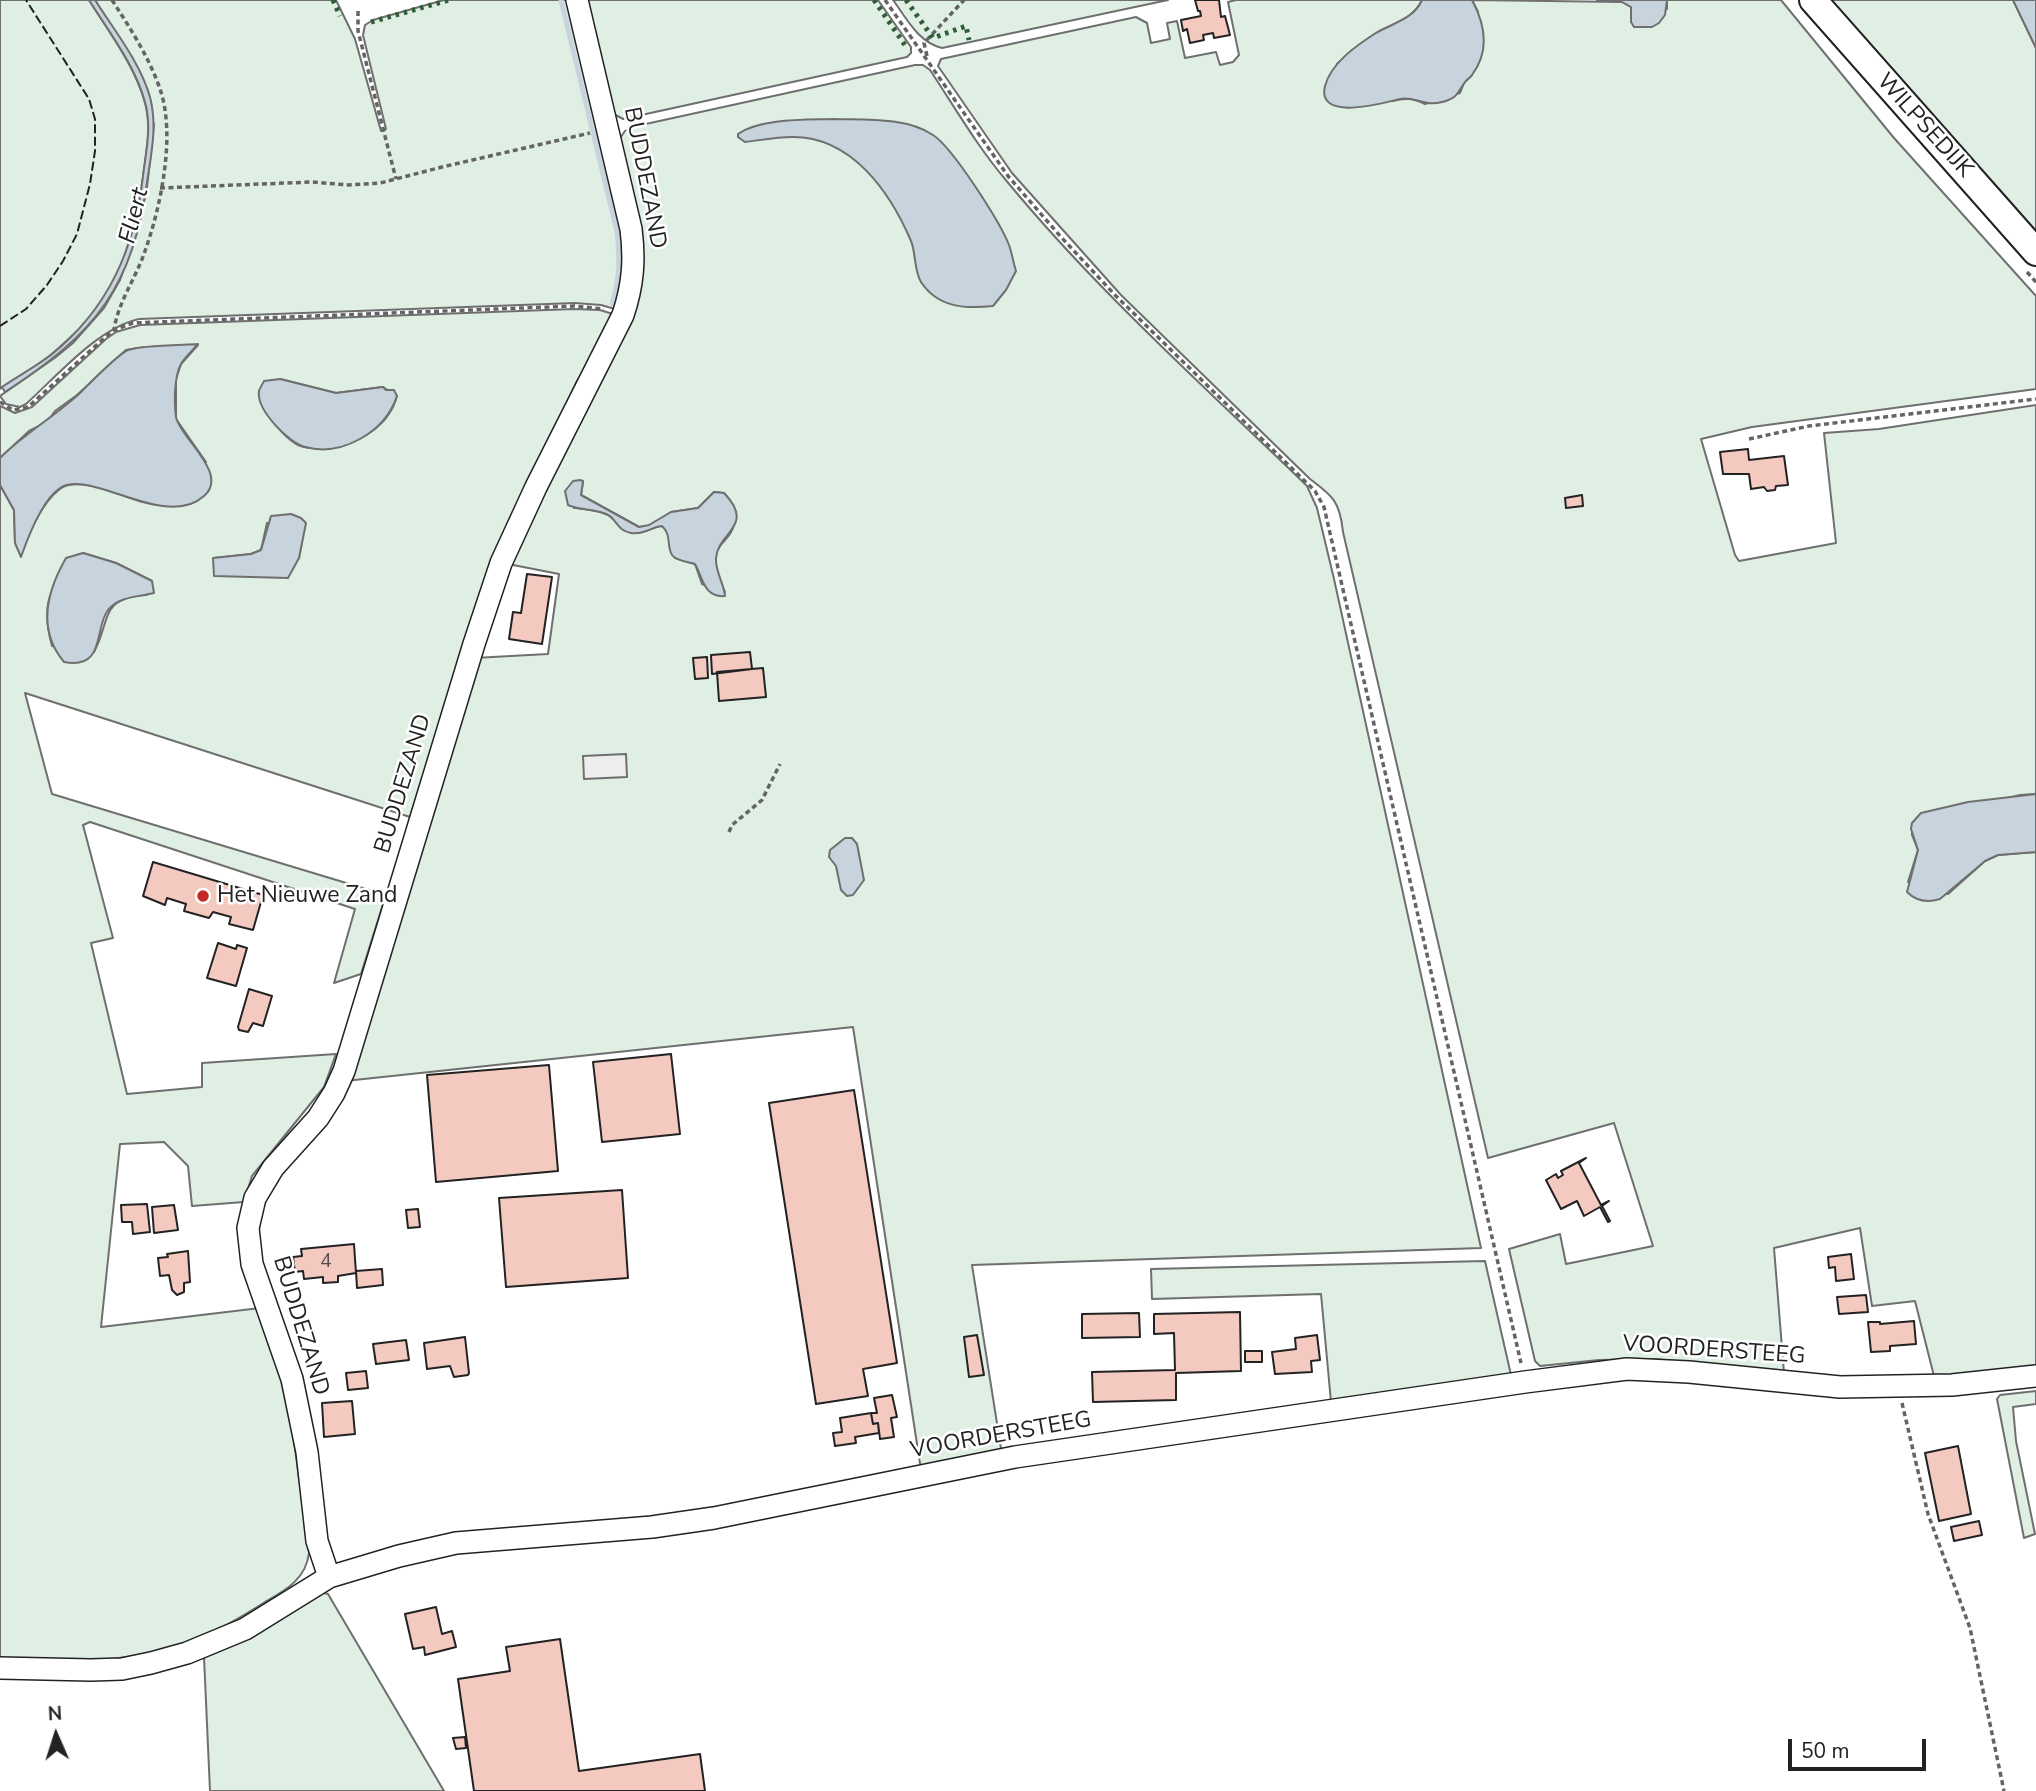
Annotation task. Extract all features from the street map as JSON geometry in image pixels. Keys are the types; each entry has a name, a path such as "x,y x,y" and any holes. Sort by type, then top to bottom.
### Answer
{"main road":[{"name":"WILPSEDIJK","path":"1813,0 2036,251"}],"street":[{"name":"BUDDEZAND","path":"329,1577 317,1541 307,1452 292,1378 252,1264 248,1228 255,1198 273,1168 318,1118 339,1082 501,563 536,487 624,315 634,273 631,229 577,0"},
{"name":"VOORDERSTEEG","path":"0,1668 122,1669 151,1663 187,1653 245,1629 329,1577 399,1556 456,1543 652,1527 714,1518 1015,1457 1525,1382 1627,1369 1840,1387 1963,1384 2036,1376"}],"path":[{"path":"112,0 153,72 165,107 167,123 160,188 145,251 119,309 114,330"},
{"path":"885,0 1008,176 1116,296 1315,491 1325,507 1525,1382"},
{"path":"927,58 924,43 964,0"},
{"path":"358,11 358,32 396,180"},
{"path":"160,188 312,182 365,185 588,134"},
{"path":"0,403 13,410 28,407 114,330 133,323 557,307 600,308 624,315"},
{"path":"1749,439 1809,426 2036,399"},
{"path":"729,832 732,825 762,800 780,764"},
{"path":"1898,1387 1928,1514 1969,1628 2004,1791"}],"green space":[{"path":"0,0 89,0 121,50 141,89 147,112 148,131 134,226 109,290 90,317 66,342 0,389"},
{"path":"95,0 336,0 355,39 381,131 386,129 363,35 365,25 373,20 444,0 571,0 629,257 615,309 575,303 139,319 108,332 93,342 26,404 20,407 6,404 0,396 73,343 104,308 120,280 141,215 154,125 140,72"},
{"path":"582,0 878,0 911,47 911,53 907,57 623,119 610,112"},
{"path":"893,0 1168,0 942,48 926,41 908,22"},
{"path":"1422,0 1407,17 1373,35 1337,64 1393,101 1410,99 1425,104 1460,93 1464,83 1472,75 1478,12 1472,0 1622,2 1631,7 1631,22 1667,9 1667,0 1781,0 1894,138 2036,296 2036,389 1752,427 1701,439 1739,561 1836,543 1824,433 1879,429 2036,405 2036,794 2020,795 1912,823 1912,835 1918,850 1908,882 1948,894 1985,861 1998,855 2036,852 2036,1369 1935,1380 1915,1301 1872,1306 1860,1228 1774,1248 1784,1373 1655,1359 1599,1360 1540,1366 1535,1361 1509,1249 1560,1234 1566,1264 1653,1246 1614,1123 1488,1158 1340,513 1330,495 1310,479 1121,295 1012,173 938,66 941,59 1136,17 1147,23 1151,43 1170,39 1167,23 1177,21 1185,58 1216,52 1220,65 1233,62 1239,55 1228,2"},
{"path":"1827,0 2013,0 2036,48 2036,238"},
{"path":"923,65 930,70 995,166 1076,260 1307,486 1317,508 1334,579 1481,1248 972,1265 1002,1455 921,1470 853,1027 345,1081 474,658 548,654 559,574 508,564 628,318 618,141 625,131 632,127","holes":["583,482 581,495 639,527 649,526 671,512 698,508 714,492 724,493 734,508 735,518 733,528 715,558 717,573 725,592 702,584 695,564 675,558 667,531 662,526 639,533 626,531 604,513 574,508"]},
{"path":"574,309 600,310 613,314 604,341 577,381 486,577 410,817 25,693 52,794 386,895 361,974 334,983 355,909 90,822 83,825 113,938 91,943 127,1094 202,1087 202,1063 336,1054 324,1087 252,1176 244,1202 192,1206 188,1166 164,1142 120,1144 101,1327 260,1308 286,1381 309,1553 304,1570 294,1583 231,1622 195,1640 148,1654 123,1658 49,1662 0,1660 0,485 14,510 15,543 21,555 41,510 53,495 65,486 90,486 161,505 206,462 176,419 176,379 181,364 198,345 126,350 77,395 55,411 47,422 29,431 0,458 0,406 15,413 32,407 106,339 116,332 140,325","holes":["280,379 336,393 383,387 397,396 385,419 366,435 342,445 306,448 286,436 261,403","305,522 299,558 214,558 251,554 261,550 267,523","83,553 116,563 152,581 147,595 121,600 114,606 94,652 52,646 48,629 48,604 56,584"]},
{"path":"1485,1261 1511,1375 1331,1402 1321,1294 1152,1299 1151,1269"},
{"path":"2036,1391 2036,1404 2013,1407 2016,1441 2035,1534 2024,1538 1997,1399 2000,1395"},
{"path":"321,1592 328,1594 444,1791 210,1791 204,1657"}],"shaded area":[{"path":"89,0 95,0 126,47 140,71 150,97 153,137 141,215 132,249 105,304 87,327 64,349 5,392 2,387 51,355 71,337 103,297 125,253 139,203 148,139 145,102 128,62"},
{"path":"1422,0 1472,0 1480,18 1484,38 1481,57 1478,66 1456,95 1436,103 1405,98 1354,108 1331,104 1325,97 1325,86 1339,62 1376,33 1414,12"},
{"path":"1597,0 1667,0 1665,15 1659,23 1652,27 1634,27 1631,22 1631,7 1622,2"},
{"path":"2013,0 2036,0 2036,48"},
{"path":"834,119 910,125 933,135 952,154 986,204 1011,251 1016,271 993,306 953,305 928,291 919,278 911,241 892,204 880,187 851,157 814,139 787,137 745,142 738,137 738,134 748,129 771,122"},
{"path":"198,344 179,369 175,405 179,426 208,467 210,487 204,496 188,505 169,507 149,504 90,486 73,484 60,488 47,501 21,557 15,543 14,510 0,485 0,458 70,402 128,350"},
{"path":"280,379 336,393 383,387 386,390 394,390 397,396 383,421 360,439 333,448 305,447 275,425 259,399 259,391 264,381"},
{"path":"573,481 583,481 581,495 639,527 649,525 671,512 698,508 714,492 724,493 737,513 733,528 718,549 716,558 725,596 718,596 708,590 695,564 679,560 672,555 667,533 662,526 631,533 621,529 605,513 568,505 565,491"},
{"path":"291,514 306,523 299,558 288,578 214,576 213,558 251,554 261,550 271,516"},
{"path":"83,553 116,563 152,581 154,593 129,598 113,605 104,618 93,654 87,660 77,663 64,662 50,637 50,597 66,558"},
{"path":"626,754 627,777 584,779 583,756"},
{"path":"2036,794 2036,852 1998,855 1985,861 1940,899 1922,900 1907,892 1918,850 1911,829 1912,823 1921,813 1968,802"},
{"path":"845,838 852,838 857,844 864,880 853,895 847,896 841,890 836,866 829,857 830,850"}],"building":[{"path":"1195,0 1219,0 1221,17 1225,16 1230,35 1214,38 1213,33 1203,35 1204,40 1190,43 1187,29 1183,31 1181,20 1201,16"},
{"path":"1748,449 1749,460 1784,456 1788,485 1776,486 1775,490 1767,491 1764,487 1751,489 1749,474 1723,474 1720,452"},
{"path":"1582,495 1583,506 1566,508 1565,498"},
{"path":"527,574 552,577 542,644 509,639 513,612 521,613"},
{"path":"750,652 752,669 712,674 711,655"},
{"path":"707,657 708,678 695,679 693,658"},
{"path":"763,668 766,697 719,701 717,672"},
{"name":"Het Nieuwe Zand","path":"153,862 263,895 253,930 229,924 231,917 213,912 209,918 184,911 186,904 167,898 165,905 143,896"},
{"path":"218,943 236,949 237,945 247,948 236,986 207,978"},
{"path":"249,989 272,996 263,1026 253,1023 248,1032 239,1030 238,1027"},
{"path":"671,1054 680,1134 602,1142 593,1062"},
{"path":"549,1065 558,1171 436,1182 427,1075"},
{"path":"854,1090 897,1363 863,1369 868,1396 816,1404 769,1103"},
{"path":"1586,1158 1579,1163 1601,1205 1609,1201 1602,1206 1610,1221 1608,1222 1600,1207 1584,1216 1577,1201 1561,1209 1546,1180 1556,1174 1558,1178 1563,1175 1561,1171"},
{"path":"622,1190 628,1278 506,1287 499,1198"},
{"path":"147,1204 150,1232 133,1234 132,1222 122,1222 121,1205"},
{"path":"174,1205 178,1230 154,1233 152,1207"},
{"path":"418,1209 420,1227 408,1228 406,1210"},
{"path":"354,1244 356,1273 338,1276 338,1282 323,1283 323,1277 304,1279 303,1271 295,1272 293,1257 302,1256 301,1249"},
{"path":"188,1251 190,1282 184,1283 184,1292 177,1295 172,1290 169,1275 160,1276 158,1258"},
{"path":"1851,1254 1854,1279 1836,1281 1835,1267 1829,1268 1828,1257"},
{"path":"382,1269 383,1285 357,1288 356,1271"},
{"path":"1866,1295 1868,1312 1839,1314 1837,1297"},
{"path":"1240,1312 1241,1371 1176,1373 1176,1400 1093,1402 1092,1372 1175,1370 1174,1333 1154,1334 1154,1314"},
{"path":"1139,1313 1140,1337 1082,1338 1082,1314"},
{"path":"1914,1321 1916,1344 1890,1346 1890,1351 1871,1352 1868,1322 1880,1324"},
{"path":"977,1335 984,1375 969,1377 964,1337"},
{"path":"1317,1335 1320,1360 1311,1361 1312,1372 1275,1374 1272,1352 1296,1349 1295,1338"},
{"path":"465,1337 468,1375 454,1377 450,1366 427,1369 424,1343"},
{"path":"406,1340 409,1360 376,1364 373,1344"},
{"path":"1245,1351 1262,1351 1262,1362 1245,1362"},
{"path":"366,1371 368,1388 348,1390 346,1373"},
{"path":"892,1395 897,1417 891,1418 894,1437 880,1439 878,1423 873,1424 871,1413 877,1413 874,1398"},
{"path":"352,1401 355,1434 324,1437 322,1403"},
{"path":"871,1413 873,1424 878,1423 879,1433 855,1437 856,1443 835,1446 833,1433 842,1432 840,1418"},
{"path":"1958,1446 1971,1514 1939,1521 1925,1453"},
{"path":"1979,1521 1982,1535 1954,1541 1951,1527"},
{"path":"436,1607 442,1634 452,1631 456,1647 425,1655 424,1647 413,1649 405,1614"},
{"path":"560,1639 579,1771 700,1754 705,1791 474,1791 458,1679 510,1671 506,1647"},
{"path":"465,1737 466,1748 456,1749 453,1738"}],"waterway":[{"path":"561,0 617,232 619,268 612,304"}],"hedge":[{"path":"333,0 340,16"},
{"path":"371,22 449,0"},
{"path":"874,0 907,48"},
{"path":"906,0 933,38 966,26 969,40"}],"fence":[{"path":"0,326 26,309 63,261 77,234 90,184 95,151 95,119 89,99 26,0"}],"place":[{"name":"Het Nieuwe Zand","path":"203,896"}],"water label":[{"name":"Fliert","path":"135,216"}]}
